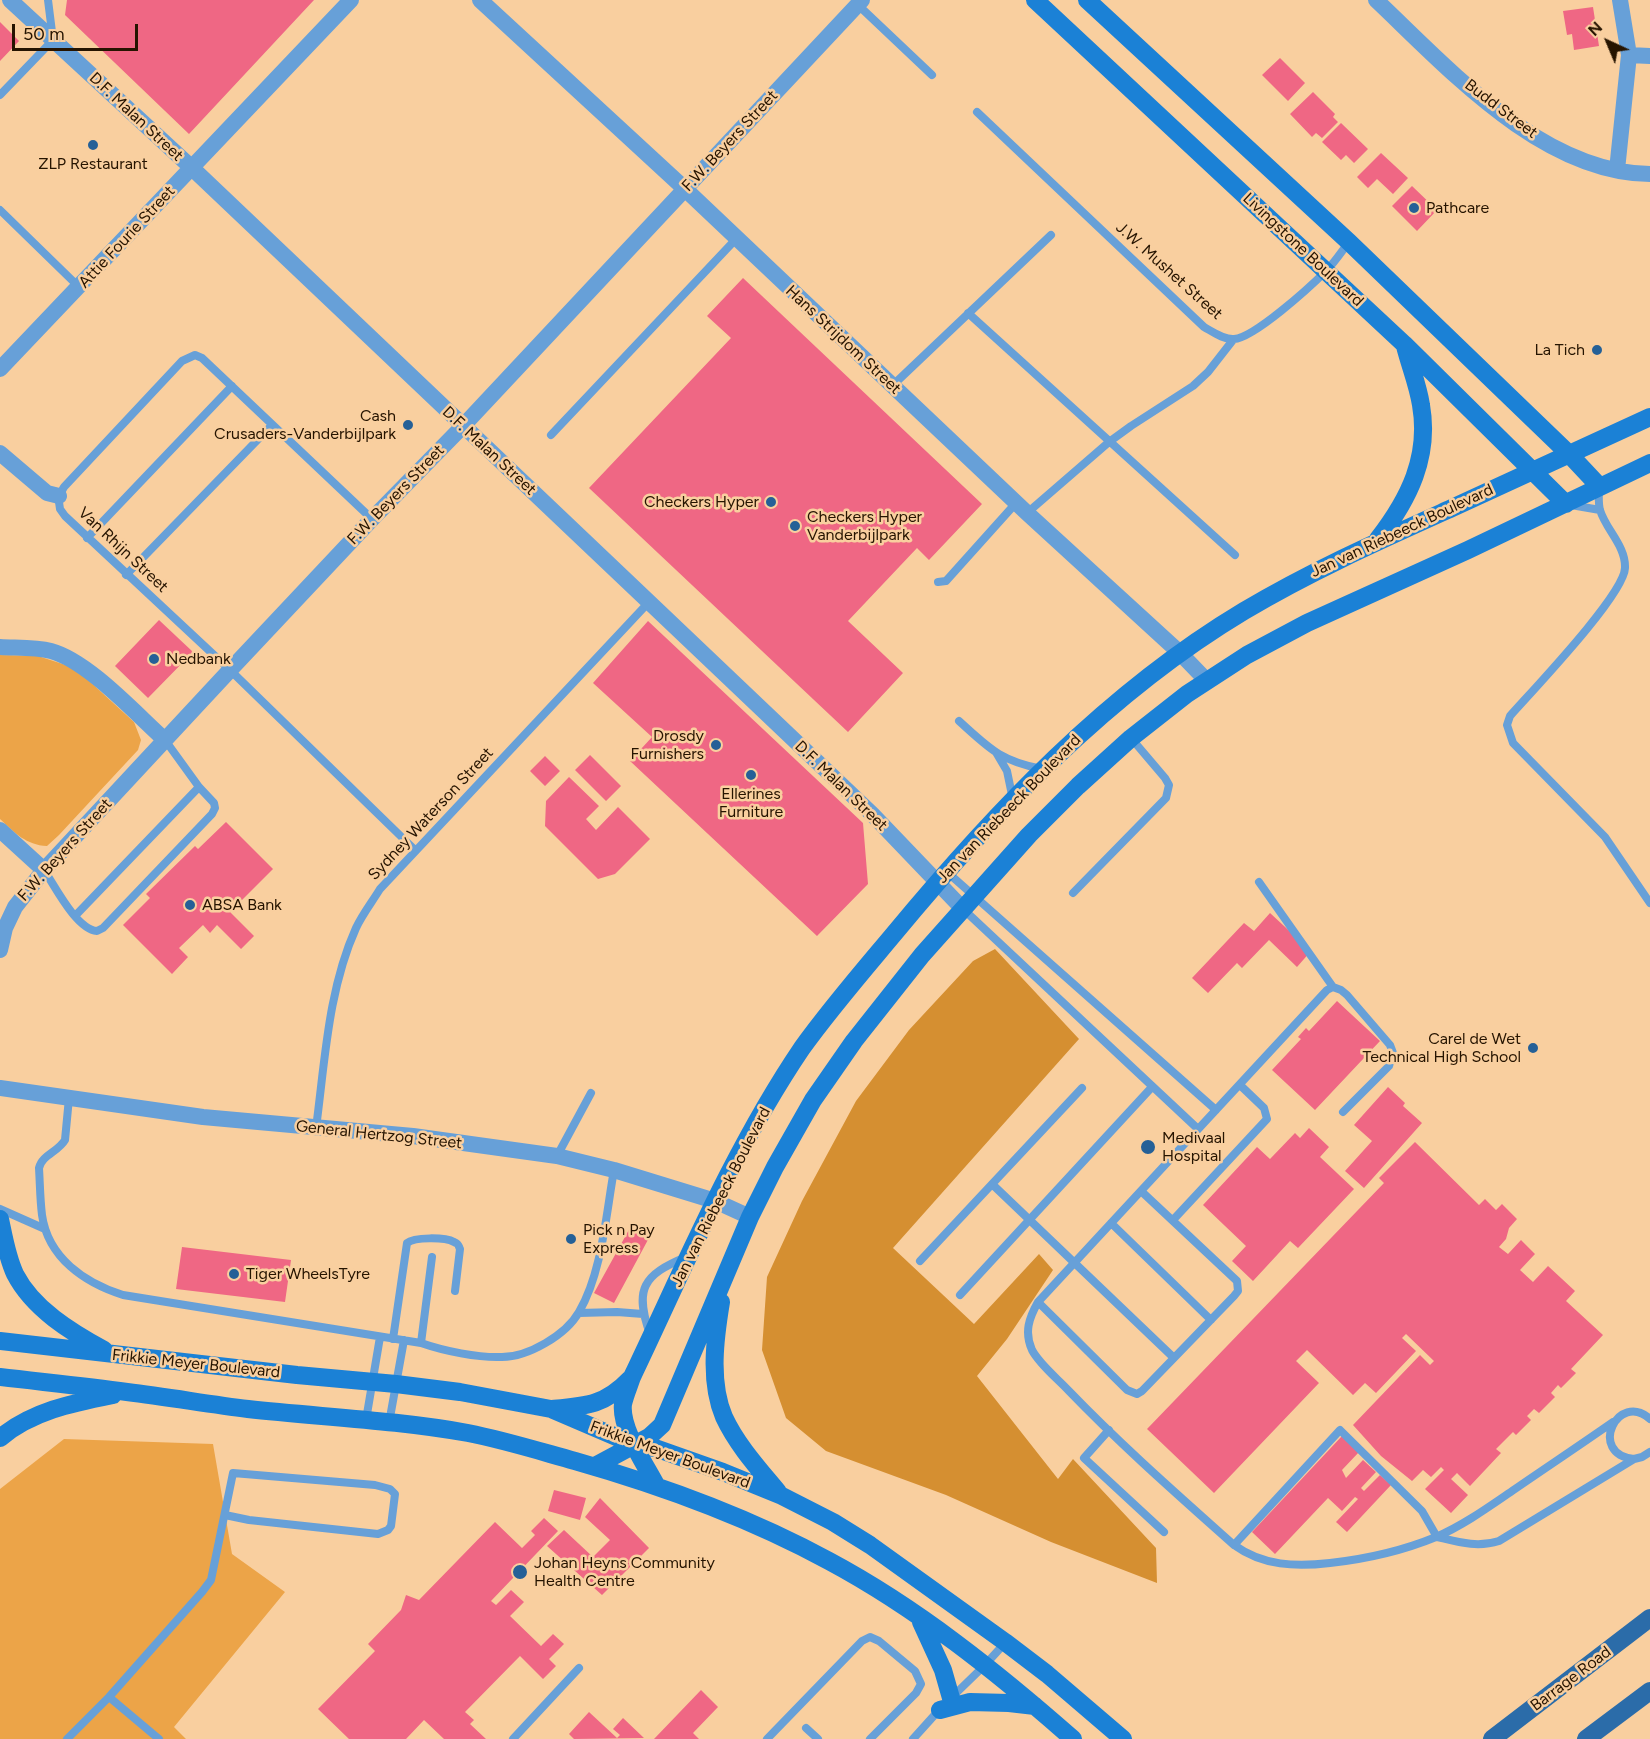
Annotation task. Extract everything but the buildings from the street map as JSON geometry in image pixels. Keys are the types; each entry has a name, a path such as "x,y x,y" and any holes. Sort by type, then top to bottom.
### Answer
{"main road":[{"name":"Barrage Road","path":"1492,1739 1650,1618"},
{"path":"1586,1739 1650,1691"}],"street":[{"name":"D.F. Malan Street","path":"10,0 192,168 872,814 968,902"},
{"name":"Attie Fourie Street","path":"0,369 351,0"},
{"name":"Hans Strijdom Street","path":"480,0 685,189 1022,508 1180,653 1206,680"},
{"name":"Livingstone Boulevard","path":"1035,0 1404,344 1566,504"},
{"path":"1086,0 1349,242 1569,454 1599,486"},
{"name":"Budd Street","path":"1376,0 1444,64 1498,110 1549,145 1583,162 1632,174 1650,174"},
{"path":"1617,170 1629,55 1620,0"},
{"name":"F.W. Beyers Street","path":"0,950 5,928 15,907 44,870 685,189 857,2"},
{"path":"1629,55 1650,56"},
{"path":"1375,542 1397,514 1408,494 1418,470 1423,437 1421,405 1404,344"},
{"name":"Jan van Riebeeck Boulevard","path":"656,1485 626,1427 623,1415 623,1405 632,1377 715,1201 761,1116 802,1048 942,877 1043,770 1123,698 1180,653 1240,613 1299,579 1375,542 1650,417"},
{"path":"0,453 47,494 59,496"},
{"name":"Jan van Riebeeck Boulevard","path":"595,1466 657,1431 668,1414 750,1217 813,1100 854,1041 968,902 1078,786 1131,738 1206,680 1267,644 1307,623 1650,463"},
{"path":"0,647 38,648 75,661 91,672 165,740"},
{"path":"0,830 44,870"},
{"name":"General Hertzog Street","path":"0,1088 203,1117 413,1136 557,1156 614,1170 715,1201 750,1217"},
{"path":"0,1219 7,1252 16,1275 30,1295 72,1333 111,1354"},
{"path":"726,1271 715,1352 719,1402 724,1417 739,1443 782,1496"},
{"name":"Frikkie Meyer Boulevard","path":"0,1341 396,1384 459,1392 551,1410 635,1445 655,1448 723,1472 782,1496 833,1522 870,1545 1005,1642 1047,1674 1123,1739"},
{"name":"Frikkie Meyer Boulevard","path":"0,1377 220,1406 424,1426 470,1434 595,1466 656,1485 696,1499 829,1561 918,1617 1035,1706 1072,1739"},
{"path":"551,1410 579,1407 610,1397 632,1377"},
{"path":"0,1438 22,1422 46,1412 126,1392"},
{"path":"918,1617 944,1670 945,1704 970,1702 1035,1706"}],"lane":[{"path":"0,95 53,40 48,0"},
{"path":"857,2 932,75"},
{"name":"J.W. Mushet Street","path":"977,112 1204,327 1224,338 1233,340"},
{"path":"0,210 80,287"},
{"path":"892,386 1051,235"},
{"path":"551,435 736,239"},
{"path":"938,582 946,580 1022,508 1131,426 1193,386 1208,372 1233,340 1259,329 1326,271 1349,242"},
{"path":"968,313 1235,555"},
{"path":"59,496 64,487 182,361 195,356 202,358 372,519"},
{"path":"87,538 232,386"},
{"path":"126,575 272,425"},
{"path":"1599,486 1600,510 1623,556 1625,568 1623,580 1596,618 1510,716 1507,725 1513,744 1605,837 1650,903"},
{"name":"Van Rhijn Street","path":"59,496 60,509 87,538 230,670 415,850"},
{"path":"1566,504 1600,510"},
{"name":"Sydney Waterson Street","path":"316,1128 329,1025 346,957 357,927 380,889 649,602"},
{"path":"959,721 997,754 1013,762 1043,770"},
{"path":"1073,893 1166,798 1169,785 1165,778 1131,738"},
{"path":"44,870 75,916 87,928 97,931 103,928 212,814 215,808 214,803 199,787 165,740"},
{"path":"997,754 1006,771 1014,800"},
{"path":"75,916 199,787"},
{"path":"1259,882 1333,987 1347,995 1390,1045 1393,1053 1389,1066 1343,1112"},
{"path":"968,902 1152,1087 1198,1129"},
{"path":"968,902 1216,1110"},
{"path":"1333,987 1327,990 1038,1302 1031,1314 1028,1326 1028,1338 1033,1352 1087,1409 1234,1545 1247,1554 1278,1564 1313,1565 1360,1559 1389,1553 1437,1537 1498,1500 1624,1413 1639,1412 1650,1419"},
{"path":"1173,1220 1267,1119 1264,1108 1239,1084"},
{"path":"960,1295 1152,1087"},
{"path":"920,1261 1082,1088"},
{"path":"557,1156 591,1093"},
{"path":"69,1098 65,1140 62,1146 40,1163 42,1215 45,1229 56,1250 69,1267 85,1279 102,1289 123,1295 503,1358 532,1350 549,1340 564,1330 579,1313 589,1291 598,1260 614,1170"},
{"path":"992,1184 1174,1358"},
{"path":"1038,1302 1132,1393 1137,1394 1238,1291 1237,1281 1141,1191"},
{"path":"0,1209 45,1229"},
{"path":"1111,1223 1211,1320"},
{"path":"393,1339 409,1240 418,1238 450,1240 458,1245 460,1249 455,1291"},
{"path":"651,1337 643,1314 644,1289 651,1275 689,1256"},
{"path":"421,1343 432,1257"},
{"path":"579,1313 643,1314"},
{"path":"366,1421 380,1337"},
{"path":"389,1423 404,1340"},
{"path":"1613,1422 1609,1437 1611,1444 1620,1455 1634,1459"},
{"path":"1109,1430 1084,1458 1164,1532"},
{"path":"1234,1545 1340,1430 1422,1511 1437,1537 1469,1545 1499,1542 1634,1459 1650,1452"},
{"path":"67,1739 109,1697 211,1580 232,1476 235,1473 375,1485 395,1494 391,1526 388,1530 378,1534 249,1520 225,1515"},
{"path":"767,1739 866,1638 874,1638 915,1671 921,1684 916,1693 870,1739"},
{"path":"913,1739 1005,1642"},
{"path":"513,1739 579,1668"},
{"path":"109,1697 159,1739"},
{"path":"806,1728 818,1739"}],"shaded area":[{"path":"0,655 38,656 75,668 134,722 141,740 138,750 47,846 27,841 0,819"},
{"path":"995,949 1079,1039 893,1248 974,1324 1039,1254 1053,1270 1007,1339 977,1376 1058,1479 1073,1459 1156,1548 1157,1583 1051,1542 946,1495 826,1451 786,1418 762,1350 767,1277 802,1201 856,1101 909,1030 973,961"},
{"path":"64,1439 213,1444 232,1554 285,1592 174,1727 186,1739 0,1739 0,1489"}],"place":[{"name":"ZLP Restaurant","path":"93,145"},
{"name":"Pathcare","path":"1414,208"},
{"name":"La Tich","path":"1597,350"},
{"name":"Cash Crusaders-Vanderbijlpark","path":"408,425"},
{"name":"Checkers Hyper","path":"771,502"},
{"name":"Checkers Hyper Vanderbijlpark","path":"795,526"},
{"name":"Nedbank","path":"154,659"},
{"name":"Drosdy Furnishers","path":"716,745"},
{"name":"Ellerines Furniture","path":"751,775"},
{"name":"ABSA Bank","path":"190,905"},
{"name":"Carel de Wet Technical High School","path":"1533,1048"},
{"name":"Medivaal Hospital","path":"1148,1147"},
{"name":"Pick n Pay Express","path":"571,1239"},
{"name":"Tiger WheelsTyre","path":"234,1274"},
{"name":"Johan Heyns Community Health Centre","path":"520,1572"}]}
